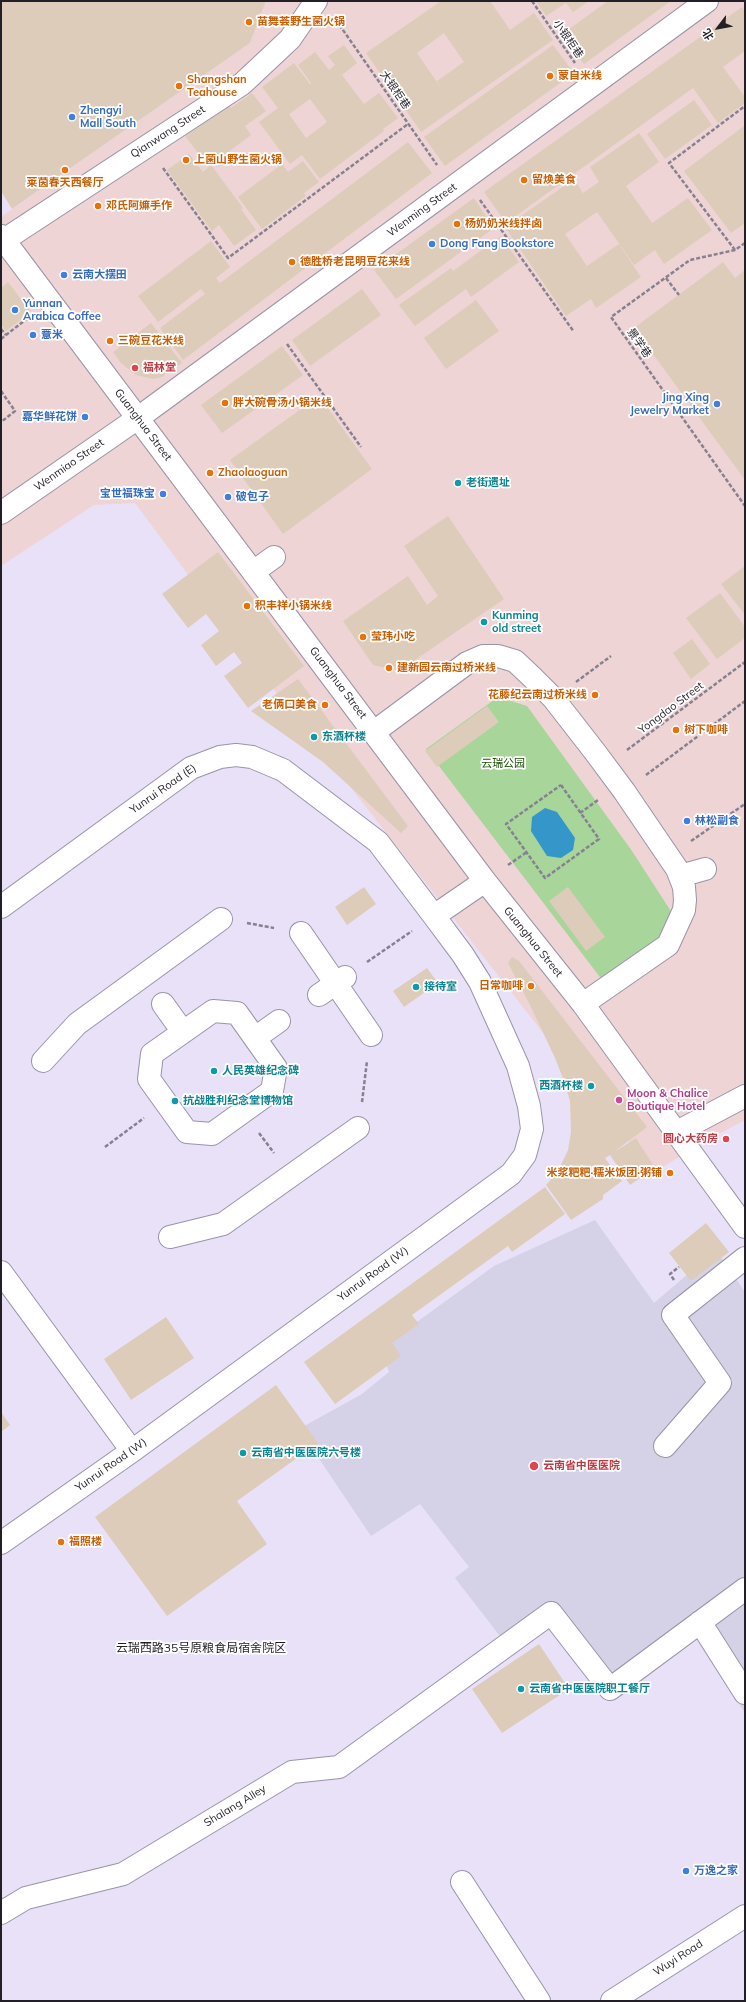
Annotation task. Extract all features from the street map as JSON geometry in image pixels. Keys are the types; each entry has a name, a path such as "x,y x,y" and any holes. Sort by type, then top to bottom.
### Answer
{"street":[{"name":"Wenming Street","path":"138,418 707,1"},
{"name":"Qianwang Street","path":"2,240 242,84 324,7"},
{"name":"Guanghua Street","path":"2,240 138,418 485,881 583,1004 745,1227"},
{"name":"Wenmiao Street","path":"1,512 138,418"},
{"path":"254,572 274,556"},
{"path":"374,732 467,663 483,656 498,656 515,661 553,698 606,766 669,856 680,876 684,887 684,910 668,945 583,1004"},
{"name":"Yunrui Road (E)","path":"1,906 191,768 220,757 236,754 252,757 283,770 378,842 434,916"},
{"path":"680,876 705,869"},
{"path":"434,916 485,881"},
{"name":"Yunrui Road (W)","path":"1,1543 132,1451 511,1174 525,1155 532,1129 529,1106 518,1066 480,982 463,954 434,916"},
{"path":"43,1061 77,1024 221,919"},
{"path":"301,933 333,985 371,1035"},
{"path":"163,1004 183,1032"},
{"path":"212,1011 237,1013 276,1068 272,1091 212,1134 187,1132 149,1079 152,1054 183,1032 212,1011"},
{"path":"255,1038 279,1022"},
{"path":"677,1132 745,1096"},
{"path":"170,1237 223,1224 358,1128"},
{"path":"665,1446 720,1383 673,1315 745,1258"},
{"path":"1,1272 132,1451"},
{"path":"745,1589 700,1622 745,1692"},
{"name":"Shalang Alley","path":"1,1913 26,1898 123,1874 292,1772 339,1767 551,1613 610,1689 700,1622"},
{"path":"462,1882 539,2001"},
{"name":"Wuyi Road","path":"617,2000 745,1916"}],"path":[{"name":"小银柜巷","path":"532,1 591,86"},
{"name":"大银柜巷","path":"324,7 408,124 459,183 574,332"},
{"path":"735,250 669,163 745,106"},
{"path":"146,145 228,258 408,124"},
{"name":"景学巷","path":"745,243 735,250 690,260 611,317 745,506"},
{"path":"666,278 679,295"},
{"path":"1,339 49,301"},
{"path":"270,321 362,447"},
{"path":"1,329 6,335"},
{"path":"1,391 15,412 1,422"},
{"path":"553,698 611,656"},
{"name":"Yongdao Street","path":"606,766 745,662"},
{"path":"624,791 745,701"},
{"path":"561,785 580,813 599,839 545,878 506,824 561,785"},
{"path":"669,856 744,804"},
{"path":"221,919 301,933"},
{"path":"381,952 404,936"},
{"path":"358,1128 371,1035"},
{"path":"105,1147 165,1102"},
{"path":"244,1111 291,1176"},
{"path":"670,1274 679,1267"}],"shaded area":[{"name":"Kunming old street","path":"266,1 745,1 745,1120 700,1144 653,1173 264,677 135,503 94,505 1,566 1,217 250,43"},
{"name":"云南省中医医院","path":"595,1220 654,1303 716,1250 745,1292 745,1713 695,1636 612,1694 555,1608 510,1649 455,1578 469,1567 420,1504 371,1536 299,1429 362,1394 389,1372 381,1348 494,1266"}],"green space":[{"name":"云瑞公园","path":"498,697 527,706 632,851 674,916 664,944 606,985 426,749"}],"water":[{"path":"545,808 557,812 575,838 573,850 561,858 547,856 531,831 532,817"}],"building":[{"name":"Zhengyi Mall South","path":"1,1 266,1 250,43 12,209 1,191"},
{"path":"441,1 490,1 510,30 534,13 553,40 421,132 366,53","holes":["444,33 464,62 437,81 441,88 417,53"]},
{"path":"536,1 589,1 573,12 566,3 546,16"},
{"path":"608,1 671,1 584,64 562,34"},
{"path":"742,7 745,11 745,51 723,67 745,97 745,103 718,123 693,88 506,223 484,192"},
{"path":"344,45 357,63 342,75 364,104 379,93 398,118 383,129 384,131 320,179 302,155 290,164 259,122 278,108 262,87 294,63 310,84 311,83 298,65 315,52 329,70 335,65 328,56","holes":["310,99 327,122 306,138 289,114"]},
{"path":"553,45 574,73 445,166 424,137"},
{"path":"252,93 266,111 245,126 251,135 211,165 243,208 241,209 256,230 234,246 219,225 212,231 167,170 189,154 203,172 209,167 185,136 228,104 231,108"},
{"path":"694,100 712,125 665,159 647,134"},
{"path":"744,126 745,223 731,233 684,171"},
{"path":"639,133 659,162 626,186 652,223 688,198 712,230 664,264 655,250 634,265 597,212 565,234 587,266 619,244 641,277 596,308 591,299 566,316 505,227 574,179 583,193 599,182 590,167"},
{"path":"408,142 432,173 183,360 160,328 205,294 201,289 158,322 138,296 211,241 230,267 216,278 220,283"},
{"path":"303,161 319,182 304,193 306,196 262,229 238,197 282,164 288,172"},
{"path":"474,198 494,228 396,299 374,270"},
{"path":"501,236 519,262 471,297 466,289 415,326 399,305 451,268 453,271"},
{"name":"Jing Xing Jewelry Market","path":"723,262 735,278 745,270 745,480 634,328"},
{"path":"8,282 31,312 6,331 1,324 1,288"},
{"path":"362,289 381,315 310,366 292,340"},
{"path":"476,300 499,331 446,369 424,338"},
{"path":"151,323 182,363 162,377 153,379 136,375 121,363 113,352"},
{"path":"282,346 303,375 222,433 201,405"},
{"path":"319,396 372,469 283,534 230,460"},
{"path":"448,516 504,599 399,671 373,665 343,621 408,576 427,605 438,596 404,546"},
{"path":"218,552 304,666 248,708 224,676 242,663 234,652 216,666 201,645 219,631 206,614 188,628 162,594"},
{"path":"745,566 745,615 721,584"},
{"path":"720,593 745,627 745,638 717,659 686,618"},
{"path":"692,639 710,664 691,679 673,653"},
{"name":"东酒杯楼","path":"298,679 408,826 401,833 323,762 251,711"},
{"path":"487,706 499,722 437,767 425,751"},
{"path":"364,887 376,904 347,925 335,907"},
{"path":"568,887 605,937 586,951 549,901"},
{"name":"西酒杯楼","path":"512,957 519,961 647,1127 614,1152 636,1138 655,1168 630,1185 610,1155 605,1158 622,1181 603,1195 603,1199 571,1220 546,1185 557,1173 568,1150 571,1132 570,1101 555,1058 508,963"},
{"name":"接待室","path":"427,968 438,983 404,1007 393,991"},
{"path":"545,1187 565,1214 512,1252 508,1246 412,1315 419,1324 392,1343 401,1356 335,1404 304,1362"},
{"path":"706,1223 729,1252 691,1281 669,1253"},
{"path":"166,1317 194,1358 131,1400 104,1359"},
{"path":"276,1385 318,1443 237,1501 267,1544 167,1616 95,1517"},
{"path":"1,1412 10,1425 1,1432"},
{"name":"云南省中医医院职工餐厅","path":"539,1644 569,1689 502,1733 472,1689"}],"place":[{"name":"苗舞荟野生菌火锅","path":"249,22"},
{"name":"蒙自米线","path":"550,76"},
{"name":"Shangshan Teahouse","path":"179,86"},
{"name":"Zhengyi Mall South","path":"72,117"},
{"name":"上菌山野生菌火锅","path":"186,160"},
{"name":"莱茵春天西餐厅","path":"65,170"},
{"name":"留焕美食","path":"524,180"},
{"name":"邓氏阿嫲手作","path":"98,206"},
{"name":"杨奶奶米线拌卤","path":"457,224"},
{"name":"Dong Fang Bookstore","path":"432,244"},
{"name":"德胜桥老昆明豆花来线","path":"292,262"},
{"name":"云南大摆田","path":"64,275"},
{"name":"Yunnan Arabica Coffee","path":"15,310"},
{"name":"薏米","path":"33,335"},
{"name":"三碗豆花米线","path":"110,341"},
{"name":"福林堂","path":"135,368"},
{"name":"胖大碗骨汤小锅米线","path":"225,403"},
{"name":"Jing Xing Jewelry Market","path":"717,404"},
{"name":"嘉华鲜花饼","path":"85,417"},
{"name":"Zhaolaoguan","path":"210,473"},
{"name":"老街遗址","path":"458,483"},
{"name":"宝世福珠宝","path":"163,494"},
{"name":"破包子","path":"228,497"},
{"name":"积丰祥小锅米线","path":"247,606"},
{"name":"Kunming old street","path":"484,622"},
{"name":"莹玮小吃","path":"363,637"},
{"name":"建新园云南过桥米线","path":"389,668"},
{"name":"花藤纪云南过桥米线","path":"595,695"},
{"name":"老俩口美食","path":"325,705"},
{"name":"树下咖啡","path":"676,730"},
{"name":"东酒杯楼","path":"314,737"},
{"name":"林松副食","path":"687,821"},
{"name":"日常咖啡","path":"531,986"},
{"name":"接待室","path":"416,987"},
{"name":"人民英雄纪念碑","path":"214,1071"},
{"name":"西酒杯楼","path":"591,1086"},
{"name":"Moon & Chalice Boutique Hotel","path":"619,1100"},
{"name":"抗战胜利纪念堂博物馆","path":"175,1101"},
{"name":"圆心大药房","path":"726,1139"},
{"name":"米浆粑粑·糯米饭团·粥铺","path":"670,1173"},
{"name":"云南省中医医院六号楼","path":"243,1453"},
{"name":"云南省中医医院","path":"534,1466"},
{"name":"福照楼","path":"61,1542"},
{"name":"云南省中医医院职工餐厅","path":"521,1689"},
{"name":"万逸之家","path":"686,1871"}],"district":[{"name":"云瑞西路35号原粮食局宿舍院区","path":"201,1648"}]}
